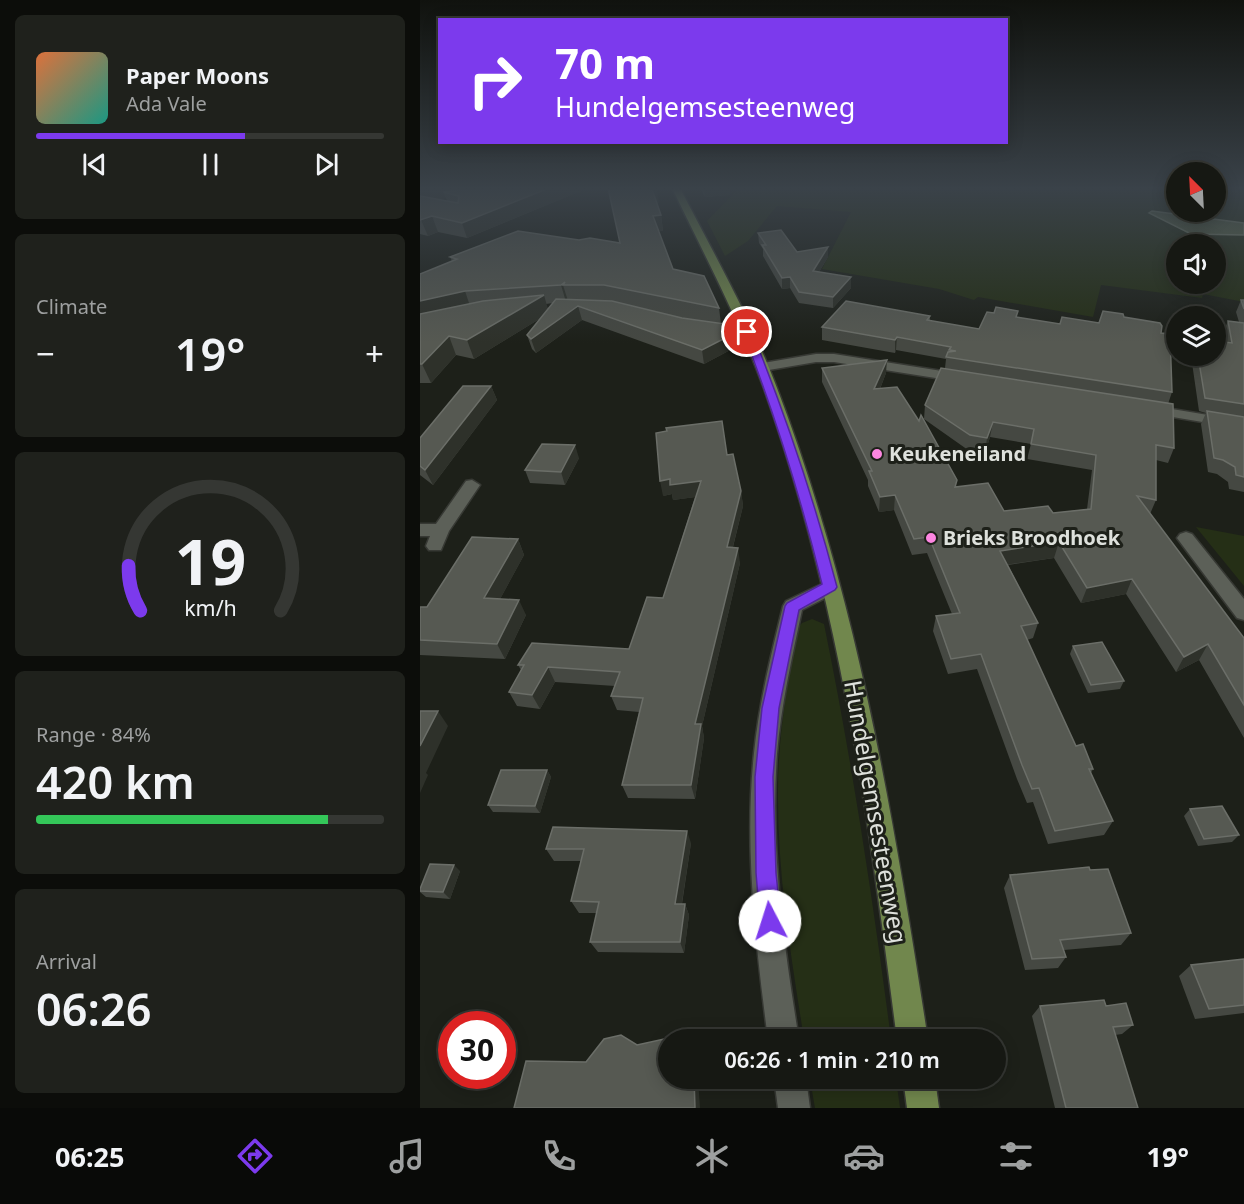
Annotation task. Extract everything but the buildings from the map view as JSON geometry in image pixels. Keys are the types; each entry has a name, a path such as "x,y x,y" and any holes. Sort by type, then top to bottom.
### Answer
{"main road":[{"name":"Hundelgemsesteenweg","path":"701,240 763,367 811,514 862,722 912,1029"},
{"path":"920,1089 923,1108"}],"street":[{"path":"695,328 714,332 747,332"},
{"path":"763,367 816,358 834,358 974,380"},
{"path":"1135,407 1244,424"},
{"path":"420,530 438,538 471,485"},
{"path":"1186,538 1244,613"},
{"path":"783,1029 766,873 764,777 769,720 792,606 830,587"},
{"path":"791,1089 794,1108"}],"shaded area":[{"path":"717,240 749,240 725,256"},
{"path":"837,240 1166,240 1166,293 1101,285 1093,317 978,297 974,300 939,289 822,269"},
{"path":"1226,240 1244,240 1244,302 1203,294 1226,294"},
{"path":"1171,294 1203,294 1202,298"},
{"path":"1196,527 1244,536 1244,586"},
{"path":"812,619 824,624 861,831 890,1029 802,1029 782,883 778,820 778,769 782,729 796,630 802,623"},
{"path":"812,1089 897,1089 900,1108 815,1108"}],"place":[{"name":"Keukeneiland","path":"877,454"},
{"name":"Brieks Broodhoek","path":"931,538"}],"route":[{"path":"747,332 781,416 830,587 792,606 771,708 764,777 766,873 770,921"}]}
